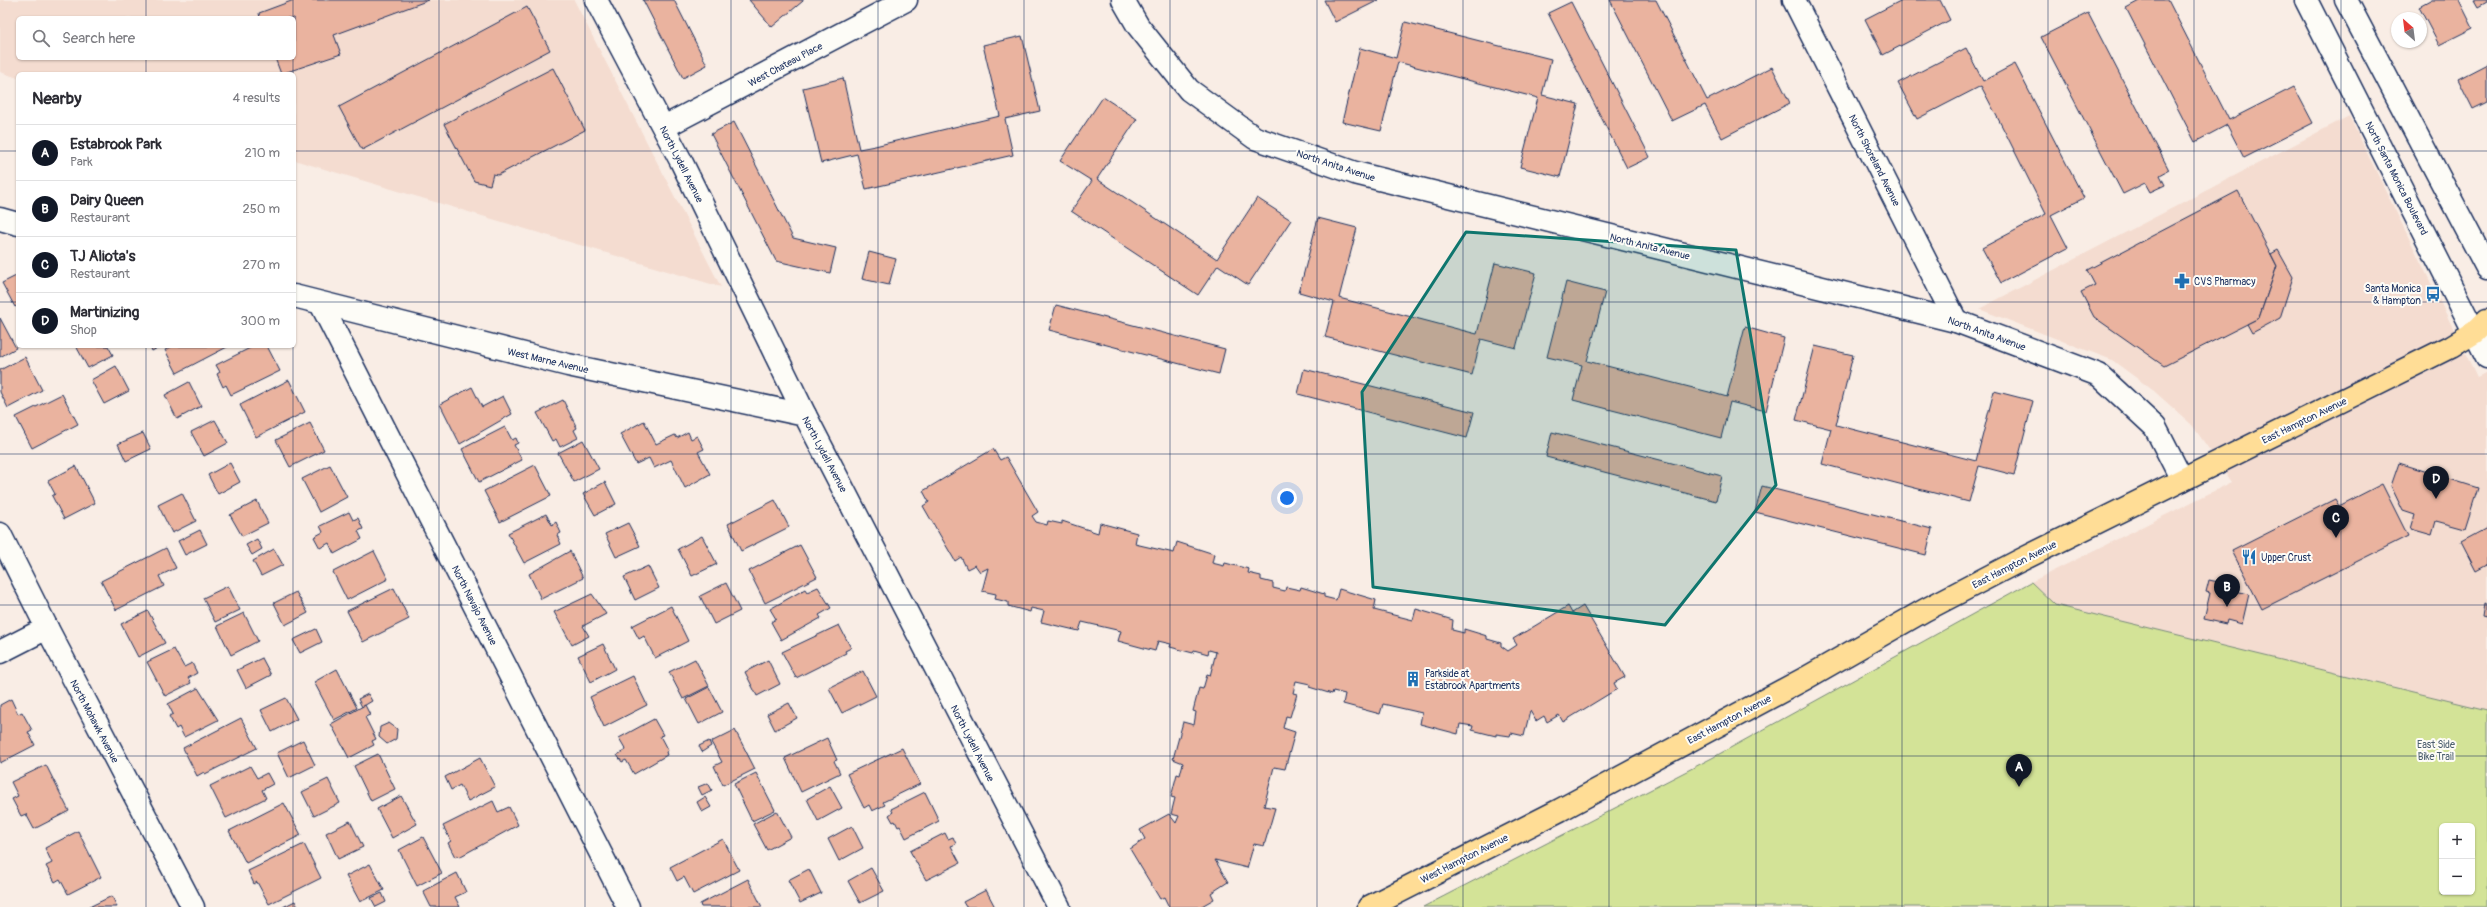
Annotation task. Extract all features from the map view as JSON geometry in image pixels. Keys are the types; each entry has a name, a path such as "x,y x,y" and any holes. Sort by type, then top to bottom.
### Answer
{"main road":[{"name":"East Hampton Avenue","path":"1560,810 1806,678 1939,603 2182,480 2359,393 2483,329"},
{"name":"West Hampton Avenue","path":"1369,907 1560,810"}],"street":[{"name":"North Lydell Avenue","path":"596,0 664,127 805,415 1059,907"},
{"name":"West Chateau Place","path":"664,127 906,0"},
{"name":"North Anita Avenue","path":"1124,0 1138,26 1189,90 1255,138 1355,173 1956,321 2099,375 2155,427 2182,480"},
{"name":"North Shoreland Avenue","path":"1794,0 1956,321"},
{"name":"North Santa Monica Boulevard","path":"2306,0 2483,329 2487,356"},
{"path":"2346,0 2487,268"},
{"path":"0,220 16,224"},
{"name":"West Marne Avenue","path":"296,297 568,365 805,415"},
{"name":"North Navajo Avenue","path":"321,304 628,907"},
{"name":"North Mohawk Avenue","path":"0,534 47,628 193,907"},
{"path":"0,652 47,628"}],"highlighted area":[{"path":"1466,232 1736,250 1776,485 1665,625 1373,587 1362,392"}],"shaded area":[{"path":"0,0 574,0 721,287 296,161 296,72 16,72 16,77 0,72"},
{"path":"2349,116 2477,377 2487,372 2487,710 2055,605 2031,582 2232,482 2192,425 2154,391 2112,360 1979,309"}],"green space":[{"name":"East Side Bike Trail","path":"2031,582 2055,605 2487,710 2487,907 1423,907 1712,758"}],"building":[{"path":"294,0 429,0 334,35 341,54 287,72 280,72 276,60 296,60 296,16 260,16 259,13"},
{"path":"643,0 674,0 707,65 683,78"},
{"path":"749,0 803,0 803,1 772,27"},
{"path":"1324,0 1379,0 1335,22"},
{"path":"1610,0 1656,0 1707,100 1772,67 1790,103 1722,138 1705,105 1672,121"},
{"path":"1902,0 1940,0 1950,20 1883,55 1865,19"},
{"path":"2141,0 2168,0 2229,120 2294,87 2313,123 2244,158 2227,125 2195,142 2126,8"},
{"path":"2432,0 2459,0 2473,28 2439,45 2427,22 2427,12 2422,12 2419,7"},
{"path":"2474,0 2487,0 2487,2 2478,7"},
{"path":"1571,2 1650,157 1627,168 1548,13"},
{"path":"527,7 550,50 362,150 339,107"},
{"path":"2088,13 2169,170 2160,175 2165,185 2150,192 2145,183 2123,194 2041,37"},
{"path":"1405,22 1551,59 1542,95 1578,104 1560,177 1520,167 1538,98 1398,62 1381,131 1342,122 1360,48 1396,58"},
{"path":"1022,36 1040,111 1005,119 1013,155 866,189 857,154 821,163 803,88 843,78 859,149 875,146 1000,116 983,45"},
{"path":"1966,48 1983,81 2015,64 2084,198 2051,215 2068,248 2001,283 1982,248 2046,214 2005,132 1981,86 1917,119 1898,83"},
{"path":"2487,64 2487,102 2473,109 2458,79"},
{"path":"553,68 585,130 498,175 493,174 490,185 474,181 444,124"},
{"path":"1103,97 1137,119 1097,179 1217,259 1257,198 1291,220 1248,285 1218,265 1198,295 1071,211 1092,181 1060,161"},
{"path":"734,122 793,238 836,248 830,273 776,261 711,134"},
{"name":"CVS Pharmacy","path":"2238,191 2277,266 2259,318 2164,366 2094,317 2081,292 2095,285 2087,270"},
{"path":"1318,218 1357,228 1339,298 1465,331 1477,334 1495,263 1536,273 1516,348 1481,339 1472,375 1325,337 1334,302 1299,292"},
{"path":"2278,250 2293,277 2280,318 2252,333 2247,324 2259,318 2277,266 2271,254"},
{"path":"869,252 896,259 889,285 862,279"},
{"path":"16,276 15,307 2,283"},
{"path":"1566,282 1605,292 1587,361 1727,397 1745,327 1784,338 1766,411 1730,402 1721,438 1573,400 1582,365 1547,357"},
{"path":"1056,305 1225,349 1219,374 1049,330"},
{"path":"0,318 16,348 0,357"},
{"path":"1815,346 1853,355 1836,425 1976,461 1994,391 2033,401 2014,475 1979,466 1969,502 1822,464 1831,429 1796,420"},
{"path":"77,348 109,348 113,355 88,368"},
{"path":"169,348 225,348 177,373 165,350"},
{"path":"250,348 268,348 280,371 231,395 226,385 223,387 217,374 220,372 216,365"},
{"path":"25,357 42,390 8,408 0,392 0,370"},
{"path":"116,366 129,391 104,404 91,380"},
{"path":"1304,369 1474,412 1467,438 1298,394"},
{"path":"289,380 305,412 256,437 240,405"},
{"path":"189,382 201,406 177,419 165,395"},
{"path":"472,387 482,407 503,396 512,414 460,444 440,404"},
{"path":"62,394 78,424 32,448 16,417"},
{"path":"563,400 577,428 574,430 578,438 560,447 556,439 552,441 537,413"},
{"path":"215,420 228,443 204,456 191,432"},
{"path":"644,421 656,444 675,435 677,438 688,432 691,439 697,436 704,449 698,452 710,474 685,488 671,460 654,468 649,458 636,464 620,434"},
{"path":"310,423 324,450 290,467 276,440"},
{"path":"505,427 512,440 516,438 518,443 514,445 522,460 479,482 462,449"},
{"path":"1552,432 1722,476 1716,501 1546,457"},
{"path":"143,433 151,449 126,461 118,444"},
{"path":"583,440 599,469 574,482 558,453"},
{"name":"Parkside at Estabrook Apartments","path":"993,449 1000,460 1006,457 1038,512 1032,516 1036,522 1047,525 1048,521 1062,524 1062,521 1098,533 1100,523 1137,533 1135,544 1174,553 1177,542 1214,554 1212,563 1224,566 1225,563 1249,569 1248,573 1261,576 1261,580 1273,583 1273,588 1285,591 1286,587 1300,590 1301,587 1324,594 1324,597 1336,600 1339,589 1376,600 1374,610 1413,620 1416,609 1453,620 1452,630 1464,633 1464,629 1487,636 1487,639 1501,643 1501,646 1508,651 1517,645 1513,639 1568,606 1572,613 1583,606 1625,677 1614,683 1617,689 1563,722 1559,715 1547,722 1544,716 1536,721 1530,711 1524,736 1511,733 1510,736 1496,734 1496,736 1472,730 1473,726 1460,724 1458,734 1420,724 1422,713 1383,704 1380,714 1343,704 1345,694 1333,691 1332,694 1309,687 1310,684 1296,681 1293,693 1297,694 1290,717 1286,716 1283,728 1295,732 1285,769 1274,767 1264,806 1275,808 1264,846 1254,844 1247,868 1215,860 1228,882 1211,893 1214,899 1200,907 1169,907 1164,897 1160,899 1130,849 1145,839 1140,830 1169,814 1176,823 1179,816 1171,814 1175,798 1171,797 1177,774 1180,775 1183,763 1173,759 1183,722 1194,725 1196,712 1193,711 1199,688 1203,689 1207,675 1210,676 1216,652 1209,650 1208,654 1194,650 1193,653 1170,647 1171,644 1158,641 1155,651 1118,641 1121,631 1082,622 1079,631 1041,622 1044,611 1031,608 1030,612 1008,606 1008,602 995,599 996,594 982,591 988,568 980,572 975,565 967,569 961,557 955,561 923,506 929,502 923,491"},
{"path":"230,463 240,482 218,494 208,475"},
{"path":"2399,463 2478,488 2465,529 2436,521 2432,535 2411,529 2415,515 2403,511 2391,486"},
{"path":"330,465 347,497 319,512 302,479"},
{"path":"535,465 551,496 500,522 484,491"},
{"path":"76,466 95,503 64,519 52,496 55,494 48,481"},
{"path":"605,482 616,504 595,515 583,494"},
{"path":"2382,484 2408,536 2262,609 2232,551 2335,499 2339,506"},
{"path":"1762,486 1932,529 1926,555 1755,512"},
{"path":"182,493 196,521 172,533 158,505"},
{"path":"775,500 789,527 741,551 728,524"},
{"path":"257,501 268,523 242,536 230,515"},
{"path":"349,512 353,520 358,518 363,529 358,531 362,539 334,554 329,543 320,548 314,537 323,532 320,526"},
{"path":"546,514 552,525 556,522 561,533 557,535 561,544 524,563 508,533"},
{"path":"628,523 640,546 616,557 605,534"},
{"path":"2487,528 2487,565 2476,571 2461,542"},
{"path":"200,530 207,544 185,555 178,541"},
{"path":"702,536 717,564 692,576 678,549"},
{"path":"257,539 262,549 252,555 246,545"},
{"path":"800,545 817,577 765,603 749,571"},
{"path":"166,548 176,568 159,576 164,586 116,610 101,581"},
{"path":"274,549 283,565 261,576 253,561"},
{"path":"374,551 388,579 347,600 333,572"},
{"path":"570,551 583,578 541,599 529,574"},
{"path":"648,566 659,588 635,600 624,577"},
{"path":"2209,580 2236,586 2235,591 2249,594 2242,624 2227,620 2226,624 2204,619 2210,593 2206,592"},
{"path":"726,583 740,611 714,624 700,596"},
{"path":"228,586 240,610 215,622 203,598"},
{"path":"818,587 831,608 819,615 821,618 781,640 771,622 776,619 770,609 805,589 807,592"},
{"path":"394,588 409,619 363,642 347,611"},
{"path":"296,592 308,613 285,625 274,603"},
{"path":"592,594 606,614 583,626 589,636 572,645 554,612"},
{"path":"2485,603 2487,604 2487,617 2483,616"},
{"path":"671,606 688,641 655,658 644,636 639,639 632,626"},
{"path":"148,611 165,643 138,657 121,624"},
{"path":"244,613 258,641 231,655 217,626"},
{"path":"839,625 851,648 845,651 846,653 796,678 782,652"},
{"path":"316,629 322,642 300,653 293,640"},
{"path":"603,644 615,669 591,682 578,656"},
{"path":"174,649 184,667 192,663 197,673 188,678 191,683 165,696 147,662"},
{"path":"262,658 271,675 246,688 237,670"},
{"path":"695,659 709,686 683,699 669,672"},
{"path":"768,660 780,684 757,696 745,672"},
{"path":"337,669 357,708 334,720 314,682"},
{"path":"863,671 876,696 842,713 829,688"},
{"path":"633,676 647,705 604,727 590,697"},
{"path":"709,687 722,712 699,724 686,699"},
{"path":"198,688 218,720 184,737 179,727 176,729 169,716 173,714 168,704"},
{"path":"368,694 372,701 362,707 358,699"},
{"path":"286,698 297,719 272,732 261,710"},
{"path":"11,699 18,714 22,712 32,730 28,732 35,745 0,763 0,705"},
{"path":"789,703 797,718 775,730 767,714"},
{"path":"365,705 370,715 365,717 376,739 372,741 374,745 349,758 331,724"},
{"path":"241,718 257,748 205,774 204,772 197,776 183,748"},
{"path":"654,719 663,735 660,736 668,751 666,752 667,755 634,774 626,760 622,762 617,755 626,750 619,738"},
{"path":"389,723 397,729 396,739 387,744 379,737 380,727"},
{"path":"735,730 755,769 723,785 714,766 722,762 711,742"},
{"path":"827,738 837,760 834,761 840,773 801,792 785,758"},
{"path":"303,740 315,765 289,778 277,753"},
{"path":"709,741 711,746 702,752 699,746"},
{"path":"902,748 920,784 883,802 885,805 872,811 869,805 864,808 847,774"},
{"path":"378,754 395,789 371,801 354,766"},
{"path":"480,758 495,787 468,801 460,785 451,790 445,777"},
{"path":"46,765 69,811 34,829 26,814 21,816 12,799 18,796 11,782"},
{"path":"250,766 257,778 267,773 273,784 262,790 266,798 226,818 210,786"},
{"path":"756,773 775,810 752,821 734,784"},
{"path":"328,779 340,803 314,816 302,792"},
{"path":"708,783 712,790 702,795 698,787"},
{"path":"830,786 842,808 818,821 807,799"},
{"path":"925,792 939,821 906,838 900,826 898,827 895,821 893,822 889,815 893,812 891,809"},
{"path":"401,796 417,824 392,838 377,809"},
{"path":"705,797 711,807 702,812 697,802"},
{"path":"493,801 498,812 509,807 518,825 459,857 458,855 455,857 448,843 451,841 443,826"},
{"path":"284,803 301,835 246,863 229,831"},
{"path":"777,811 791,837 767,850 753,824"},
{"path":"350,821 363,847 338,859 326,833"},
{"path":"852,826 863,848 839,861 828,839"},
{"path":"78,831 101,877 68,894 60,879 55,882 46,866 52,863 45,848"},
{"path":"945,833 948,839 953,837 956,844 951,846 960,863 926,880 910,851"},
{"path":"423,837 442,873 417,886 399,850"},
{"path":"723,839 739,870 693,894 684,877 677,881 670,867"},
{"path":"304,844 321,878 269,904 257,882 254,884 248,871"},
{"path":"370,864 384,890 360,902 346,876"},
{"path":"871,868 884,891 860,903 848,881"},
{"path":"809,869 821,893 800,903 788,880"},
{"path":"457,873 466,892 455,897 460,907 431,907 423,891"},
{"path":"748,879 762,907 701,907 700,904"},
{"path":"986,890 995,907 966,907 963,902"},
{"path":"382,893 386,902 376,907 371,898"},
{"path":"112,896 117,907 89,907"},
{"path":"295,901 298,907 283,907"}],"place":[{"name":"CVS Pharmacy","path":"2182,281"},
{"name":"Santa Monica & Hampton","path":"2433,294"},
{"name":"Martinizing","path":"2436,499"},
{"name":"TJ Aliota's","path":"2336,538"},
{"name":"Upper Crust","path":"2249,557"},
{"name":"Dairy Queen","path":"2227,607"},
{"name":"Parkside at Estabrook Apartments","path":"1413,679"},
{"name":"Estabrook Park","path":"2019,787"}]}
